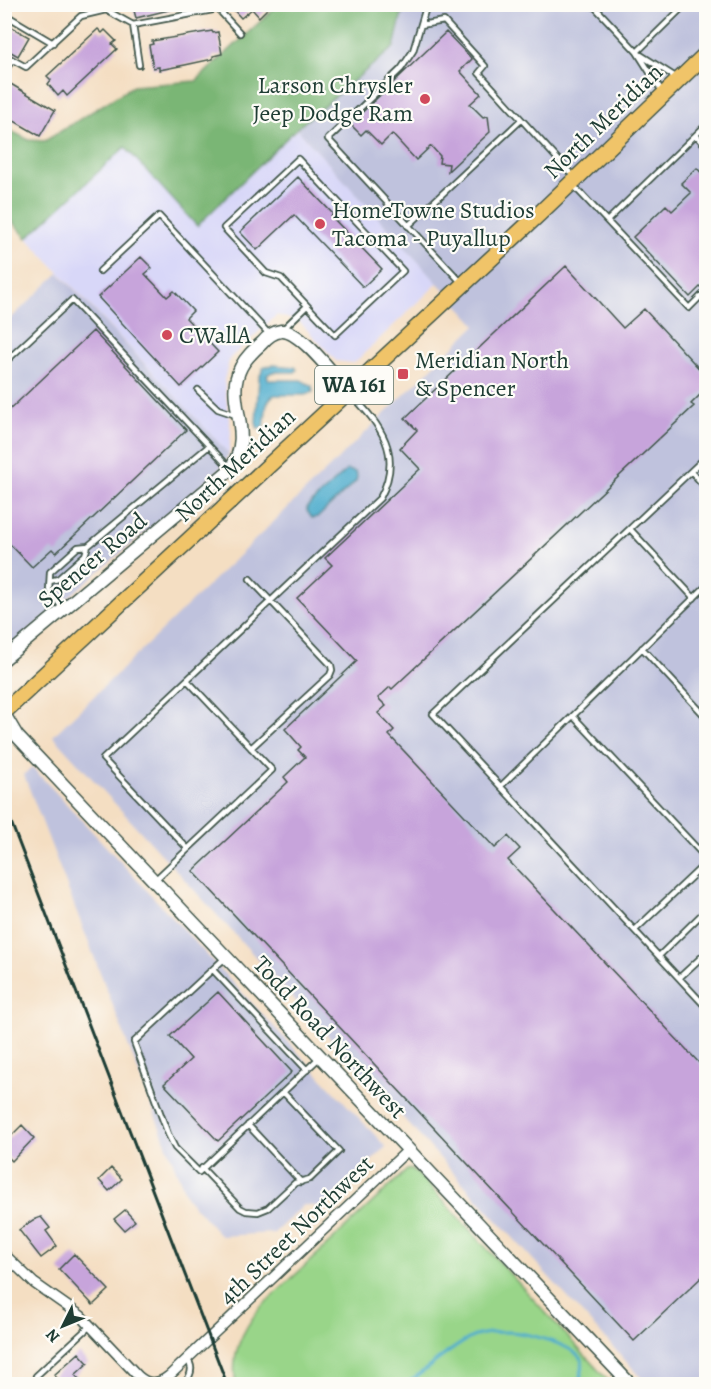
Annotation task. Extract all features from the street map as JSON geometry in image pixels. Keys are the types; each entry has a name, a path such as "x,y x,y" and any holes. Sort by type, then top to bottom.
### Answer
{"main road":[{"name":"North Meridian","path":"4,713 706,54"},
{"path":"683,76 706,63"}],"street":[{"path":"231,469 240,450 235,387 238,374 245,360 275,333 292,333 303,341 348,391"},
{"name":"Spencer Road","path":"4,659 231,469"},
{"name":"Todd Road Northwest","path":"4,713 17,736 630,1384"},
{"name":"4th Street Northwest","path":"152,1384 165,1379 187,1359 408,1150"},
{"path":"4,1254 34,1283 74,1310 138,1376 152,1384"}],"lane":[{"path":"427,4 412,51 401,69 328,139 463,284"},
{"path":"592,4 637,52 664,94"},
{"path":"637,52 686,4"},
{"path":"133,25 218,6 240,33"},
{"path":"4,56 26,68 81,16 107,7 133,25 139,64"},
{"path":"4,14 52,43"},
{"path":"421,24 444,21 485,66 479,73 607,221 689,308 706,291"},
{"path":"637,52 683,76"},
{"path":"4,72 12,60"},
{"path":"408,225 521,120"},
{"path":"607,221 706,126"},
{"path":"696,135 706,146"},
{"path":"298,159 403,271 335,335 307,306 281,278 266,273 224,228 298,159"},
{"path":"99,271 159,216 275,333 307,306"},
{"path":"4,363 72,300 231,469"},
{"path":"198,390 218,409 239,416"},
{"path":"188,849 104,759 375,503 384,489 389,464 386,440 373,418 348,391"},
{"path":"50,581 58,579 85,555 88,546 209,446"},
{"path":"706,457 433,714 706,1007"},
{"path":"692,472 706,488"},
{"path":"630,529 694,598"},
{"path":"65,610 51,593 48,585 50,572 78,547 88,546"},
{"path":"250,579 331,665 332,670 330,675 251,748"},
{"path":"501,786 706,586"},
{"path":"642,648 706,717"},
{"path":"154,881 272,770 187,680"},
{"path":"573,716 706,858"},
{"path":"635,930 706,863"},
{"path":"659,956 706,910"},
{"path":"679,978 706,953"},
{"path":"226,957 134,1042 171,1141 199,1172 320,1057"},
{"path":"213,970 307,1070"},
{"path":"202,1168 240,1208 252,1212 263,1211 295,1183 310,1179 339,1151 283,1092"},
{"path":"248,1125 301,1182"},
{"path":"36,1376 90,1326"},
{"path":"184,1384 191,1370 187,1359"}],"shaded area":[{"path":"404,5 706,5 706,1384 647,1384 53,736 476,325 297,129 394,47"},
{"path":"297,129 438,283 354,363 336,361 300,322 277,315 230,358 224,380 231,432 229,454 27,238 125,147 198,225"},
{"path":"59,273 229,454 221,468 5,651 5,324"},
{"path":"32,767 386,1147 323,1207 304,1205 274,1233 221,1236 187,1198 24,775"}],"green space":[{"path":"278,5 404,5 394,47 296,129 197,226 125,147 27,238 5,214 5,128 29,140 45,141 133,86 196,81"},
{"path":"412,1169 611,1384 236,1384 236,1353 243,1335 260,1308 407,1170"}],"water":[{"path":"273,365 295,367 297,370 295,372 272,372 267,375 269,380 301,380 312,386 313,392 305,395 274,395 268,401 264,427 258,429 256,423 259,378 264,367"},
{"path":"347,470 355,472 356,481 318,517 312,518 307,507"}],"building":[{"path":"142,4 177,4 177,8 136,18 133,7"},
{"path":"228,4 272,4 259,17 252,9 241,18"},
{"path":"4,23 29,37 18,56 4,48"},
{"path":"98,29 102,33 105,30 116,41 112,44 117,49 67,96 63,91 58,96 48,84 51,80 47,76"},
{"path":"212,31 213,33 218,32 222,54 213,56 213,59 185,65 159,70 159,67 153,68 149,45 153,44 152,41"},
{"name":"Larson Chrysler Jeep Dodge Ram","path":"446,32 472,59 460,71 481,94 470,104 483,117 488,116 490,132 448,171 449,164 439,163 440,156 431,146 416,160 392,134 381,145 366,130 361,135 350,124"},
{"path":"9,83 55,110 40,136 4,115 4,90"},
{"path":"697,168 706,178 706,281 690,297 633,237 666,205 672,211 691,193 681,183"},
{"name":"HomeTowne Studios Tacoma - Puyallup","path":"298,177 333,214 331,216 382,269 363,287 294,215 257,250 240,232"},
{"name":"CWallA","path":"141,257 152,268 145,274 167,297 174,291 193,311 186,318 218,352 181,387 98,297"},
{"path":"566,266 623,328 644,309 706,376 706,389 691,404 694,406 392,689 390,687 378,698 386,706 378,713 394,730 389,735 495,848 508,836 520,849 508,860 703,1067 706,1064 706,1273 634,1341 193,871 288,782 284,777 305,757 298,750 301,747 285,729 357,661 297,598 332,565 325,558 420,469 400,448 417,430 405,418"},
{"path":"93,331 186,430 56,553 52,549 32,567 4,538 4,415"},
{"path":"218,992 292,1072 218,1141 164,1084 191,1059 170,1036"},
{"path":"22,1125 34,1138 12,1161 4,1153 4,1143"},
{"path":"111,1168 122,1179 109,1191 99,1180"},
{"path":"125,1210 135,1221 124,1230 114,1219"},
{"path":"41,1217 50,1228 46,1231 57,1246 41,1258 19,1230"},
{"path":"74,1254 109,1290 93,1305 59,1269"},
{"path":"79,1353 88,1363 75,1375 84,1384 63,1384 54,1375"}],"waterway":[{"path":"406,1384 467,1340 495,1332 525,1334 571,1350 582,1362 582,1371 577,1384"}],"railway":[{"path":"4,804 227,1384"}],"place":[{"name":"Larson Chrysler Jeep Dodge Ram","path":"425,99"},
{"name":"HomeTowne Studios Tacoma - Puyallup","path":"320,224"},
{"name":"CWallA","path":"167,335"},
{"name":"Meridian North & Spencer","path":"403,374"}]}
